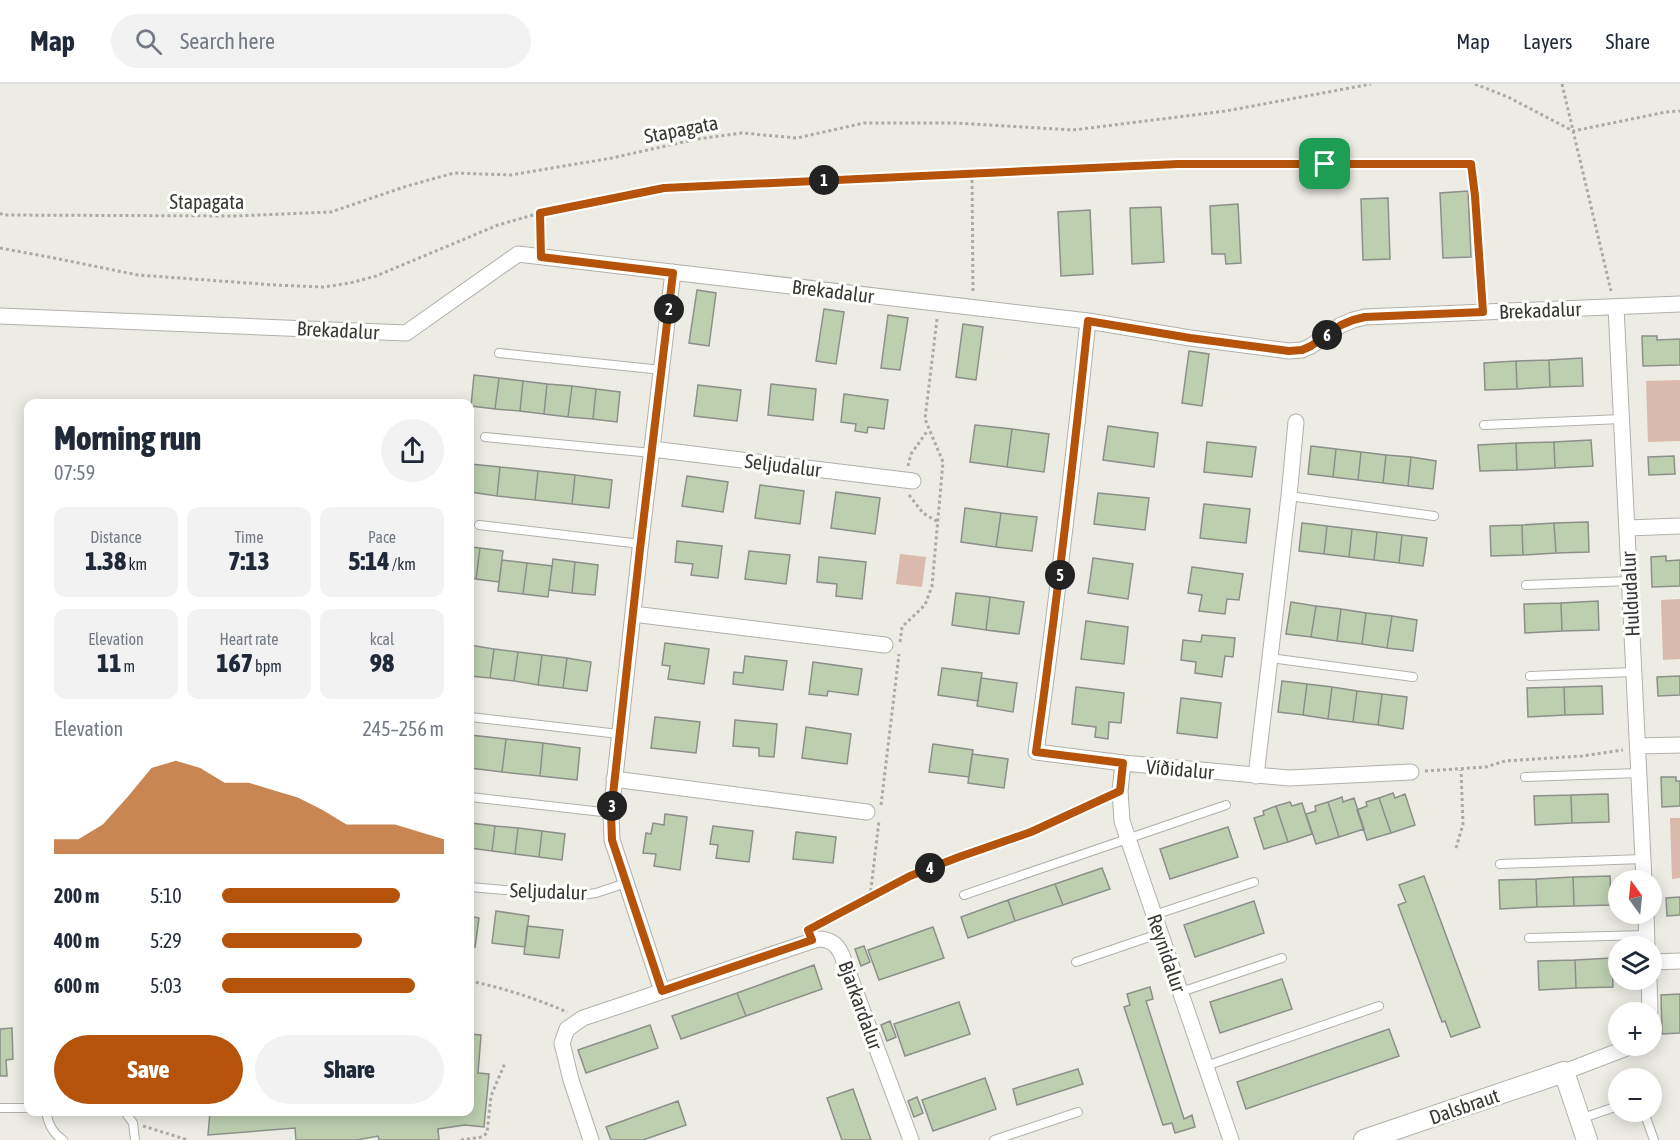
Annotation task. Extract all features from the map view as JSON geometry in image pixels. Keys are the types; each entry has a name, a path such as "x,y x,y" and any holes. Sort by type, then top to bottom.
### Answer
{"street":[{"name":"Brekadalur","path":"0,316 406,333 518,254 1088,321 1289,351 1302,350 1311,346 1341,325 1365,317 1680,304"},
{"path":"662,991 612,840 611,813 673,273"},
{"name":"Huldudalur","path":"1616,307 1644,870"},
{"name":"Víðidalur","path":"1088,321 1062,560 1036,752 1123,763 1289,778 1411,772"},
{"path":"1256,776 1296,422"},
{"name":"Seljudalur","path":"652,451 913,481"},
{"path":"1627,528 1680,526"},
{"path":"633,614 885,645"},
{"path":"1638,746 1680,745"},
{"name":"Reynidalur","path":"1123,763 1120,791 1122,821 1231,1140"},
{"path":"614,779 867,812"},
{"path":"591,1140 571,1080 562,1043 567,1029 583,1018 812,940"},
{"name":"Bjarkardalur","path":"812,940 830,941 841,953 911,1140"},
{"path":"1662,962 1680,961"},
{"path":"1587,1140 1564,1072 1608,1055"},
{"name":"Dalsbraut","path":"1364,1140 1564,1072"}],"lane":[{"path":"499,353 662,370"},
{"path":"1484,426 1621,419"},
{"name":"Seljudalur","path":"485,437 652,451"},
{"path":"1289,496 1434,516"},
{"path":"479,525 641,544"},
{"path":"1526,585 1629,581"},
{"path":"1270,658 1413,677"},
{"path":"1530,676 1634,672"},
{"path":"474,717 619,734"},
{"path":"1525,777 1639,773"},
{"path":"474,797 611,813"},
{"path":"964,895 1226,805"},
{"path":"1500,864 1643,859"},
{"path":"1154,915 1254,882"},
{"name":"Seljudalur","path":"474,887 573,896 596,893 626,883"},
{"path":"1076,963 1161,933"},
{"path":"1529,938 1608,940"},
{"path":"1180,992 1282,958"},
{"path":"1206,1066 1379,1006"},
{"path":"0,1108 24,1108"},
{"path":"1580,1119 1608,1109"},
{"path":"994,1140 1078,1112"},
{"path":"47,1116 57,1136 63,1140"},
{"path":"128,1116 133,1123 135,1140"},
{"path":"1648,1122 1654,1140"}],"path":[{"name":"Stapagata","path":"0,213 3,215 236,216 331,212 407,186 454,173 511,175 612,158 697,139 742,133 797,138 864,123 956,123 1073,130 1226,111 1371,84"},
{"path":"1475,84 1508,97 1573,131 1680,111"},
{"path":"1562,84 1616,307"},
{"path":"0,248 138,276 324,287 376,276 498,225 540,213 664,188 1178,164 1471,164 1483,312"},
{"path":"972,174 973,308"},
{"path":"540,213 541,257"},
{"path":"870,897 902,627 925,605 932,586 943,462 925,419 939,304"},
{"path":"1411,772 1486,767 1505,761 1582,756 1638,746"},
{"path":"1456,848 1462,824 1461,769"},
{"path":"812,940 808,930 910,876 1031,832 1120,791"},
{"path":"474,982 544,1002 583,1018"},
{"path":"461,1140 482,1137 487,1133 491,1096 505,1063"},
{"path":"133,1123 188,1140"}],"shaded area":[{"path":"1680,380 1680,441 1648,442 1646,381"},
{"path":"900,554 926,557 922,587 896,584"},
{"path":"1680,599 1680,659 1663,660 1661,600"},
{"path":"1670,818 1680,818 1680,878 1672,879"}],"building":[{"path":"1468,191 1471,257 1443,258 1440,193"},
{"path":"1388,198 1390,259 1363,260 1361,199"},
{"path":"1238,204 1241,263 1226,264 1225,254 1212,254 1210,206"},
{"path":"1161,207 1164,262 1132,264 1130,208"},
{"path":"1090,210 1093,274 1061,276 1058,212"},
{"path":"697,290 716,293 709,346 689,343"},
{"path":"824,309 844,312 836,364 816,361"},
{"path":"888,315 908,318 900,370 881,368"},
{"path":"963,324 983,327 976,380 956,377"},
{"path":"1642,336 1657,336 1657,340 1680,339 1680,365 1643,366"},
{"path":"1189,351 1209,354 1202,406 1182,403"},
{"path":"1582,358 1583,386 1550,387 1549,360"},
{"path":"1549,360 1550,387 1517,389 1516,361"},
{"path":"1516,361 1517,389 1485,390 1484,363"},
{"path":"474,375 499,378 495,409 474,406 474,399 472,399"},
{"path":"499,378 523,381 520,411 495,409"},
{"path":"523,381 547,384 544,414 520,411"},
{"path":"547,384 572,386 568,417 544,414"},
{"path":"771,384 816,389 813,420 768,415"},
{"path":"698,385 741,390 737,421 694,416"},
{"path":"572,386 596,389 593,419 568,417"},
{"path":"596,389 620,392 617,422 593,419"},
{"path":"844,394 888,400 884,429 868,427 867,433 855,431 856,424 841,422"},
{"path":"975,425 1012,429 1007,467 970,462"},
{"path":"1108,426 1158,433 1154,467 1103,460"},
{"path":"1012,429 1049,434 1044,472 1007,467"},
{"path":"1591,440 1593,466 1555,468 1554,442"},
{"path":"1207,442 1256,447 1252,477 1204,472"},
{"path":"1554,442 1555,468 1517,470 1516,443"},
{"path":"1516,443 1517,470 1480,471 1478,445"},
{"path":"1311,446 1336,449 1333,477 1308,474"},
{"path":"1336,449 1361,452 1358,480 1333,477"},
{"path":"1361,452 1386,455 1383,483 1358,480"},
{"path":"1386,455 1411,457 1408,486 1383,483"},
{"path":"1674,456 1675,474 1649,475 1648,457"},
{"path":"1411,457 1436,461 1433,489 1408,486"},
{"path":"474,464 500,467 497,496 474,493"},
{"path":"500,467 538,471 535,500 497,496"},
{"path":"538,471 575,475 572,504 535,500"},
{"path":"575,475 612,480 609,508 572,504"},
{"path":"687,476 728,482 723,512 682,506"},
{"path":"760,485 804,491 800,524 755,518"},
{"path":"836,492 880,498 875,534 831,528"},
{"path":"1098,493 1149,498 1145,530 1094,524"},
{"path":"1204,504 1250,509 1246,543 1200,538"},
{"path":"965,508 1001,513 996,547 961,542"},
{"path":"1001,513 1037,517 1032,551 996,547"},
{"path":"1588,522 1589,552 1556,553 1554,523"},
{"path":"1302,523 1327,526 1324,554 1299,551"},
{"path":"1554,523 1556,553 1523,555 1522,525"},
{"path":"1522,525 1523,555 1491,556 1490,526"},
{"path":"1327,526 1352,529 1349,557 1324,554"},
{"path":"1352,529 1377,532 1374,560 1349,557"},
{"path":"1377,532 1402,535 1399,563 1374,560"},
{"path":"1402,535 1427,538 1423,566 1399,563"},
{"path":"677,541 722,546 718,578 691,575 693,564 675,562"},
{"path":"474,547 480,548 476,579 474,579"},
{"path":"480,548 503,551 499,582 476,579"},
{"path":"749,551 790,555 786,584 745,579"},
{"path":"1666,556 1666,561 1680,560 1680,586 1652,587 1651,557"},
{"path":"819,557 866,562 862,599 836,596 837,584 817,582"},
{"path":"1093,558 1133,564 1128,599 1088,593"},
{"path":"553,559 575,562 572,593 549,590"},
{"path":"502,560 527,563 523,594 498,591"},
{"path":"575,562 598,565 595,595 572,593"},
{"path":"527,563 552,566 548,597 523,594"},
{"path":"1192,567 1243,574 1239,600 1227,599 1225,614 1199,611 1202,595 1188,593"},
{"path":"956,593 990,597 986,630 952,625"},
{"path":"990,597 1024,602 1019,634 986,630"},
{"path":"1598,601 1599,630 1562,631 1561,603"},
{"path":"1291,602 1316,606 1311,637 1286,634"},
{"path":"1561,603 1562,631 1525,633 1524,604"},
{"path":"1316,606 1341,609 1337,641 1311,637"},
{"path":"1341,609 1366,613 1362,644 1337,641"},
{"path":"1366,613 1392,616 1387,648 1362,644"},
{"path":"1392,616 1417,620 1413,651 1387,648"},
{"path":"1086,621 1128,627 1124,664 1081,659"},
{"path":"1202,635 1235,638 1233,657 1225,656 1222,677 1195,673 1196,662 1181,660 1183,640 1201,642"},
{"path":"665,643 709,649 704,684 668,679 670,666 662,665"},
{"path":"474,646 494,649 490,678 474,676"},
{"path":"494,649 518,652 514,681 490,678"},
{"path":"518,652 542,655 538,685 514,681"},
{"path":"542,655 567,658 563,688 538,685"},
{"path":"745,656 787,661 783,690 733,684 734,672 743,673"},
{"path":"567,658 591,662 587,691 563,688"},
{"path":"813,662 862,669 858,695 828,691 827,696 809,694"},
{"path":"942,668 982,673 978,701 938,695"},
{"path":"1680,676 1680,695 1658,696 1657,677"},
{"path":"981,678 1017,683 1013,712 977,706"},
{"path":"1282,681 1307,684 1303,715 1278,712"},
{"path":"1307,684 1332,687 1328,719 1303,715"},
{"path":"1602,686 1603,714 1565,715 1564,687"},
{"path":"1076,687 1124,693 1121,723 1109,722 1108,739 1095,737 1096,727 1072,724"},
{"path":"1332,687 1357,691 1353,722 1328,719"},
{"path":"1564,687 1565,715 1528,717 1527,688"},
{"path":"1357,691 1382,694 1378,725 1353,722"},
{"path":"1382,694 1407,697 1403,729 1378,725"},
{"path":"1181,698 1221,703 1217,738 1177,733"},
{"path":"655,717 700,722 696,753 651,748"},
{"path":"735,720 777,724 774,757 759,756 759,748 733,746"},
{"path":"806,727 851,734 847,764 802,758"},
{"path":"474,735 506,739 502,772 474,768"},
{"path":"506,739 543,743 540,776 502,772"},
{"path":"543,743 580,748 577,780 540,776"},
{"path":"933,744 973,750 969,777 929,772"},
{"path":"972,754 1008,759 1004,788 968,783"},
{"path":"1661,777 1676,777 1676,781 1680,781 1680,806 1662,807"},
{"path":"1393,793 1395,798 1405,794 1415,825 1391,833 1379,798"},
{"path":"1608,794 1609,822 1572,823 1571,795"},
{"path":"1571,795 1572,823 1535,825 1534,796"},
{"path":"1342,797 1343,802 1354,798 1364,829 1339,837 1328,802"},
{"path":"1379,798 1391,833 1367,840 1357,810 1367,806 1366,802"},
{"path":"1290,802 1292,806 1302,803 1312,834 1288,842 1276,806"},
{"path":"1328,802 1339,837 1316,844 1306,814 1316,811 1315,806"},
{"path":"1276,806 1288,842 1264,849 1254,818 1264,815 1263,811"},
{"path":"665,814 687,817 680,870 654,866 656,854 643,853 646,833 651,834 653,823 664,825"},
{"path":"474,823 495,826 492,851 474,849"},
{"path":"495,826 518,828 515,854 492,851"},
{"path":"713,826 753,831 749,862 716,858 718,845 710,844"},
{"path":"1228,827 1238,857 1170,879 1160,849"},
{"path":"518,828 542,831 539,857 515,854"},
{"path":"542,831 565,834 562,860 539,857"},
{"path":"796,832 836,837 833,863 793,859"},
{"path":"1102,868 1110,889 1063,905 1055,884"},
{"path":"1424,876 1480,1027 1451,1037 1445,1021 1442,1022 1398,905 1406,902 1399,885"},
{"path":"1608,876 1608,905 1574,906 1573,877"},
{"path":"1573,877 1574,906 1537,907 1536,879"},
{"path":"1536,879 1537,907 1500,909 1499,880"},
{"path":"1055,884 1063,905 1015,921 1008,900"},
{"path":"1680,897 1680,915 1667,916 1666,898"},
{"path":"1008,900 1015,921 968,938 961,917"},
{"path":"1254,901 1264,933 1195,957 1184,925"},
{"path":"496,911 529,916 525,947 492,943"},
{"path":"474,917 479,918 474,947"},
{"path":"527,926 563,930 559,958 524,954"},
{"path":"933,927 944,958 879,980 868,950"},
{"path":"864,946 870,962 861,966 855,949"},
{"path":"1608,958 1608,987 1576,988 1575,960"},
{"path":"1575,960 1576,988 1539,990 1538,961"},
{"path":"814,965 822,989 746,1016 737,993"},
{"path":"1282,979 1292,1009 1220,1033 1210,1002"},
{"path":"1150,987 1153,999 1146,1001 1184,1119 1192,1115 1195,1127 1175,1133 1172,1123 1163,1125 1124,1007 1130,1005 1127,994"},
{"path":"737,993 746,1016 681,1039 672,1016"},
{"path":"1680,994 1680,1033 1662,1034 1661,995"},
{"path":"959,1002 970,1034 905,1056 894,1024"},
{"path":"890,1021 896,1037 887,1041 881,1025"},
{"path":"650,1025 658,1048 586,1073 578,1050"},
{"path":"12,1028 13,1059 6,1060 7,1076 0,1076 0,1029"},
{"path":"1389,1029 1399,1056 1246,1109 1237,1082"},
{"path":"474,1034 481,1035 478,1073 489,1074 484,1127 465,1125 438,1129 439,1140 379,1140 378,1136 357,1140 296,1140 295,1128 208,1135 210,1116 474,1116"},
{"path":"1078,1069 1083,1084 1017,1105 1013,1089"},
{"path":"985,1078 996,1109 933,1131 922,1100"},
{"path":"853,1089 871,1140 842,1140 827,1098"},
{"path":"917,1097 923,1113 914,1117 908,1101"},
{"path":"678,1101 686,1125 643,1140 611,1140 606,1127"}],"route":[{"path":"1178,164 1325,164 1471,164 1483,312 1365,317 1341,325 1311,346 1302,350 1289,351 1088,321 1072,479 1036,752 1123,763 1120,791 1031,832 910,876 808,930 812,940 662,991 612,840 611,813 673,273 541,257 540,213 664,188 1178,164"}]}
